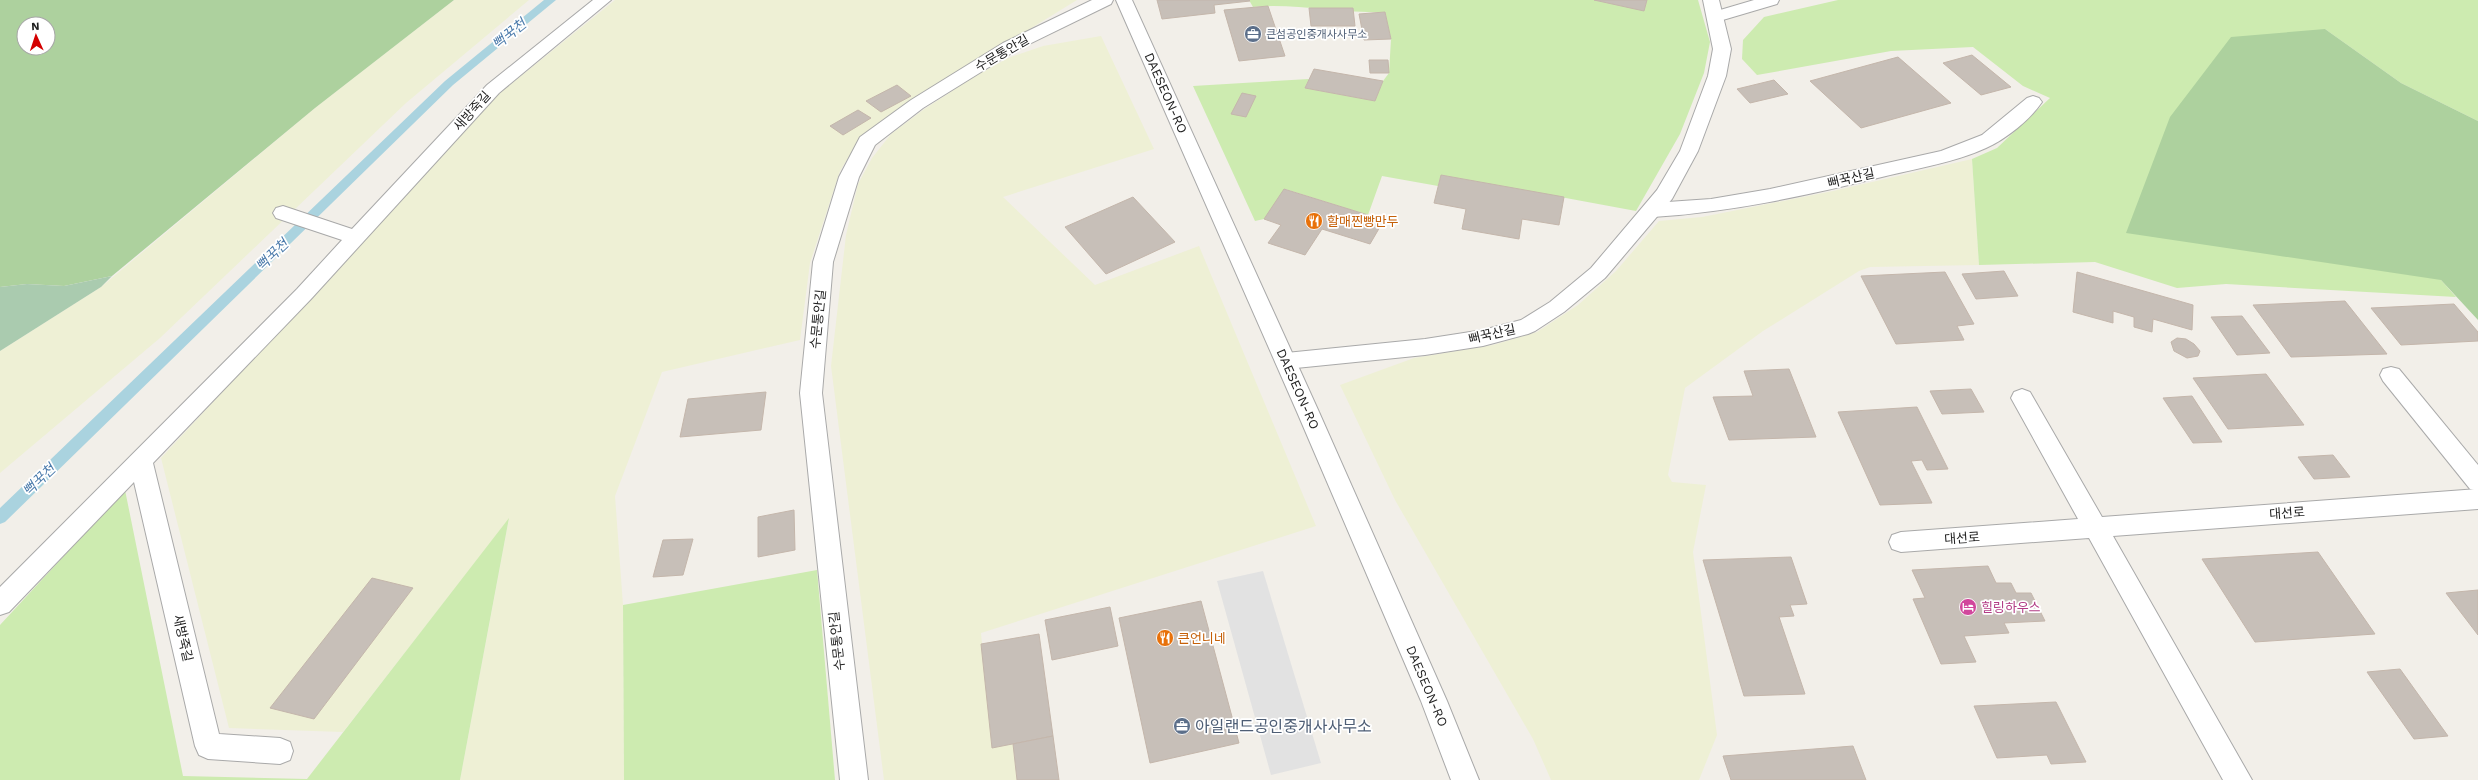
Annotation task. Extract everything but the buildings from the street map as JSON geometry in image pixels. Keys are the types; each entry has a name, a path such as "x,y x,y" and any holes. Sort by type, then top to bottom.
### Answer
{"street":[{"name":"새방죽길","path":"0,604 304,294 493,89 603,0"},
{"name":"수문통안길","path":"854,780 850,757 811,393 823,262 849,178 867,141 917,104 1009,47 1105,0"},
{"name":"DAESEON-RO","path":"1124,0 1286,361 1431,694 1465,780"},
{"name":"뻐꾹산길","path":"1286,361 1425,347 1482,338 1528,326 1557,306 1598,273 1653,210 1665,194 1689,151 1717,76 1722,49 1714,8 1770,0"},
{"name":"뻐꾹산길","path":"1653,210 1692,208 1736,202 1831,184 1956,153 1982,142 2015,120 2033,102"},
{"path":"283,213 356,238"},
{"path":"2391,375 2478,482"},
{"path":"2022,398 2238,780"},
{"name":"새방죽길","path":"141,460 208,746 280,751"},
{"name":"대선로","path":"1901,542 2478,499"}],"green space":[{"path":"0,0 454,0 315,108 112,276 64,286 27,284 0,287"},
{"path":"454,0 529,0 406,103 160,338 0,473 0,351 101,287 315,108"},
{"path":"615,0 1077,0 919,97 861,137 840,171 810,263 800,340 662,372 615,496 623,605 624,780 460,780 509,519 343,732 229,728 161,458 500,93"},
{"path":"1249,0 1594,0 1644,10 1647,0 1698,0 1710,42 1704,73 1680,134 1636,211 1441,175 1438,186 1382,176 1368,215 1285,189 1264,219 1255,221 1193,86 1309,79 1305,88 1375,101 1383,81 1389,73 1391,39 1385,12 1352,12 1286,6 1253,7"},
{"path":"1838,0 2478,0 2478,121 2401,83 2325,29 2441,280 2456,297 2226,284 2177,288 2095,262 1979,265 1972,159 1997,148 2050,98 2023,86 1973,47 1891,51 1757,75 1742,59 1743,40 1764,17"},
{"path":"2325,29 2401,83 2478,121 2478,320 2441,280 2126,233 2170,117 2231,37"},
{"path":"1101,36 1154,149 1003,197 1095,285 1199,246 1316,526 981,633 992,748 1013,744 1017,780 884,780 831,366 846,235 858,184 872,158 891,134 923,110 972,78 1008,58 1043,46"},
{"path":"1972,159 1979,265 1870,267 1859,271 1763,331 1685,388 1668,475 1672,482 1706,485 1693,552 1717,735 1699,780 1551,780 1533,739 1395,500 1340,385 1414,358 1493,345 1537,332 1578,305 1616,271 1659,221 1702,217 1833,191"},
{"path":"112,276 101,287 0,351 0,287 27,284 64,286"},
{"path":"125,490 183,776 307,779 509,518 460,780 0,780 0,625"},
{"path":"817,570 835,780 624,780 623,605"}],"shaded area":[{"path":"1263,571 1321,763 1271,775 1217,581"}],"waterway":[{"name":"뻑꾹천","path":"0,518 449,83 551,0"}],"place":[{"name":"큰섬공인중개사사무소","path":"1253,34"},
{"name":"할매찐빵만두","path":"1314,221"},
{"name":"힐링하우스","path":"1968,607"},
{"name":"큰언니네","path":"1165,638"},
{"name":"아일랜드공인중개사사무소","path":"1182,726"}]}
